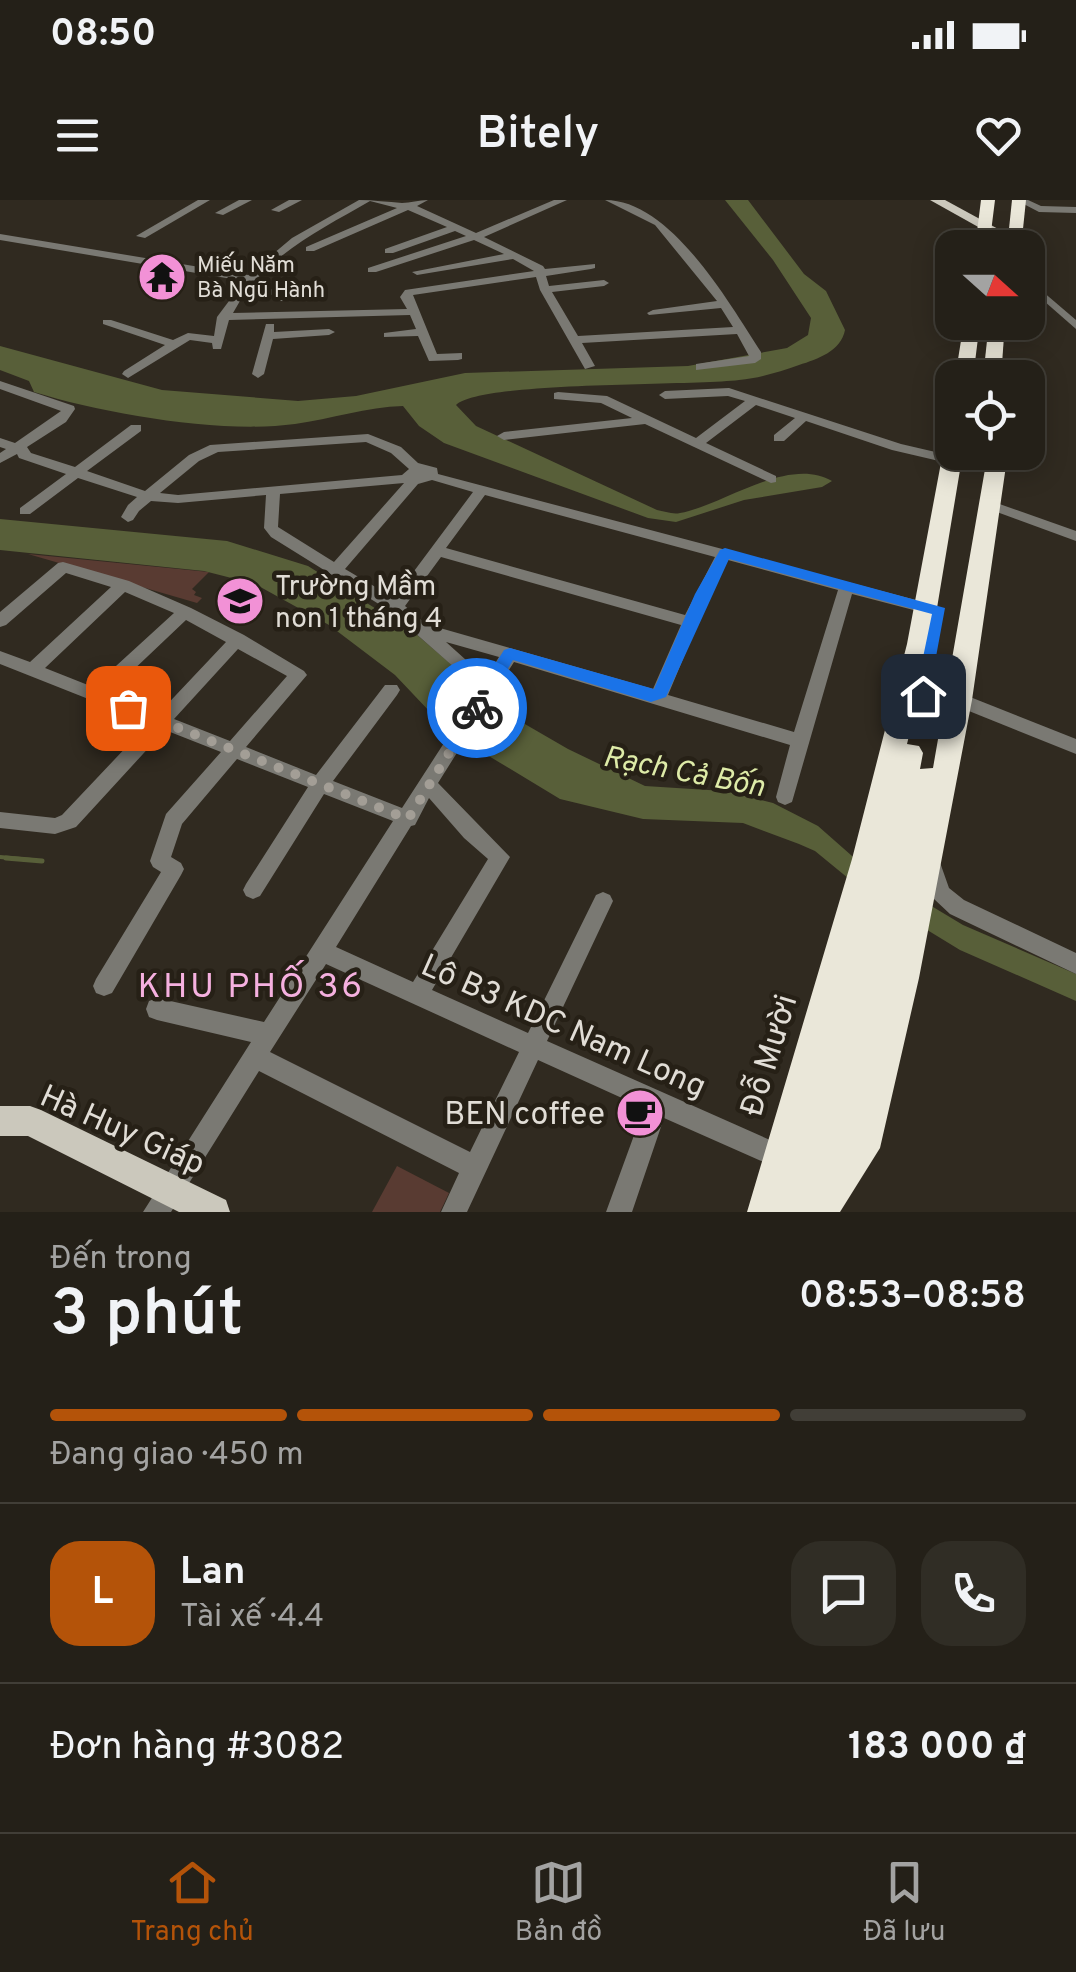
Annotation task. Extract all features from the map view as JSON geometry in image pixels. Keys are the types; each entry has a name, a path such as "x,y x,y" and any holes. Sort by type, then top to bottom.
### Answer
{"highway":[{"path":"901,869 955,470"},
{"path":"879,934 901,869 950,670 981,470"},
{"path":"791,1198 862,1148 879,934 960,700 996,470"},
{"name":"Đỗ Mười","path":"791,1198 879,934"}],"main road":[{"path":"936,200 1002,210"},
{"name":"Hà Huy Giáp","path":"0,1121 30,1121 164,1201 214,1212"}],"street":[{"path":"182,200 199,202"},
{"path":"220,214 248,200"},
{"path":"276,210 297,200"},
{"path":"128,374 192,336 217,343 228,305 260,267 366,200"},
{"path":"374,200 406,207 456,227 539,270 545,290 589,366"},
{"path":"310,249 423,200"},
{"path":"372,270 472,238 562,200"},
{"path":"610,200 658,223 712,286 755,352 754,359 700,367"},
{"path":"141,236 199,202"},
{"path":"1002,210 1076,210"},
{"path":"348,245 380,231 365,225"},
{"path":"390,251 456,227"},
{"path":"0,238 252,279"},
{"path":"417,272 514,256"},
{"path":"539,270 558,260"},
{"path":"458,356 435,359 406,297 410,292 539,270 591,266"},
{"path":"545,290 604,284"},
{"path":"242,291 281,292 281,299"},
{"path":"1045,299 1076,326"},
{"path":"652,313 723,304"},
{"path":"1054,306 1076,308"},
{"path":"223,317 414,311"},
{"path":"258,374 273,316"},
{"path":"107,322 175,345"},
{"path":"574,340 740,330"},
{"path":"267,336 330,332"},
{"path":"388,334 424,332"},
{"path":"0,385 69,409 61,420 20,450 0,459"},
{"path":"665,395 721,392 897,448 935,452"},
{"path":"558,396 604,399 770,479"},
{"path":"698,444 753,401"},
{"path":"779,438 804,417"},
{"path":"504,436 648,420"},
{"path":"25,511 136,428"},
{"path":"128,517 194,458 214,448 296,446 368,438 396,450 418,475"},
{"path":"0,442 24,455 82,469 155,494 196,498 418,475 933,609"},
{"path":"336,571 418,475"},
{"path":"396,607 482,489"},
{"path":"272,490 271,528 396,607 478,680 484,697"},
{"path":"991,505 1076,536"},
{"path":"438,551 692,622"},
{"path":"651,696 660,693 725,553"},
{"path":"0,620 62,567 123,585 184,612 298,675 173,820 160,861 174,869 104,986"},
{"path":"33,669 123,585"},
{"path":"785,797 847,586"},
{"path":"96,695 184,612"},
{"path":"416,627 800,741"},
{"path":"0,820 55,826 69,821 238,639"},
{"path":"164,1201 510,654"},
{"path":"0,657 408,819"},
{"path":"254,890 320,784 392,690"},
{"path":"960,700 1076,747"},
{"path":"418,994 500,857 471,832 428,784"},
{"path":"901,869 957,907 1076,964"},
{"path":"454,1212 603,901"},
{"name":"Lô B3 KDC Nam Long","path":"322,952 657,1104 791,1198"},
{"path":"156,1009 270,1034"},
{"path":"256,1057 475,1168"},
{"path":"619,1212 657,1104"}],"shaded area":[{"path":"725,200 748,200 804,274 826,291 845,330 834,349 806,363 747,379 544,388 473,397 456,405 476,426 668,513 697,509 755,485 796,474 832,481 822,487 744,500 676,522 648,518 444,443 419,426 403,406 295,424 199,424 63,400 34,392 29,381 0,370 0,346 162,390 298,401 356,396 465,373 688,366 787,348 808,335 811,318 773,260"},
{"path":"0,519 227,541 308,566 416,634 511,716 568,749 645,786 724,791 773,803 818,826 860,863 963,925 1076,974 1076,1001 960,950 865,892 815,851 799,844 743,823 643,819 560,799 449,732 395,675 329,625 255,584 204,571 0,550"},
{"path":"28,554 209,572 192,589 194,595 202,598 197,603"},
{"path":"397,1166 449,1193 440,1212 372,1212"}],"waterway":[{"path":"0,857 32,860"},
{"path":"6,858 42,861"}],"way so far":[{"path":"128,708 408,819 477,708"}],"place":[{"name":"Miếu Năm Bà Ngũ Hành","path":"162,277"},
{"name":"Trường Mầm non 1 tháng 4","path":"240,601"},
{"name":"BEN coffee","path":"640,1113"}],"district":[{"name":"KHU PHỐ 36","path":"251,985"}],"route":[{"path":"477,708 510,654 651,696 660,693 702,594 725,553 940,611 923,696"}],"water label":[{"name":"Rạch Cả Bốn","path":"684,771"}]}
